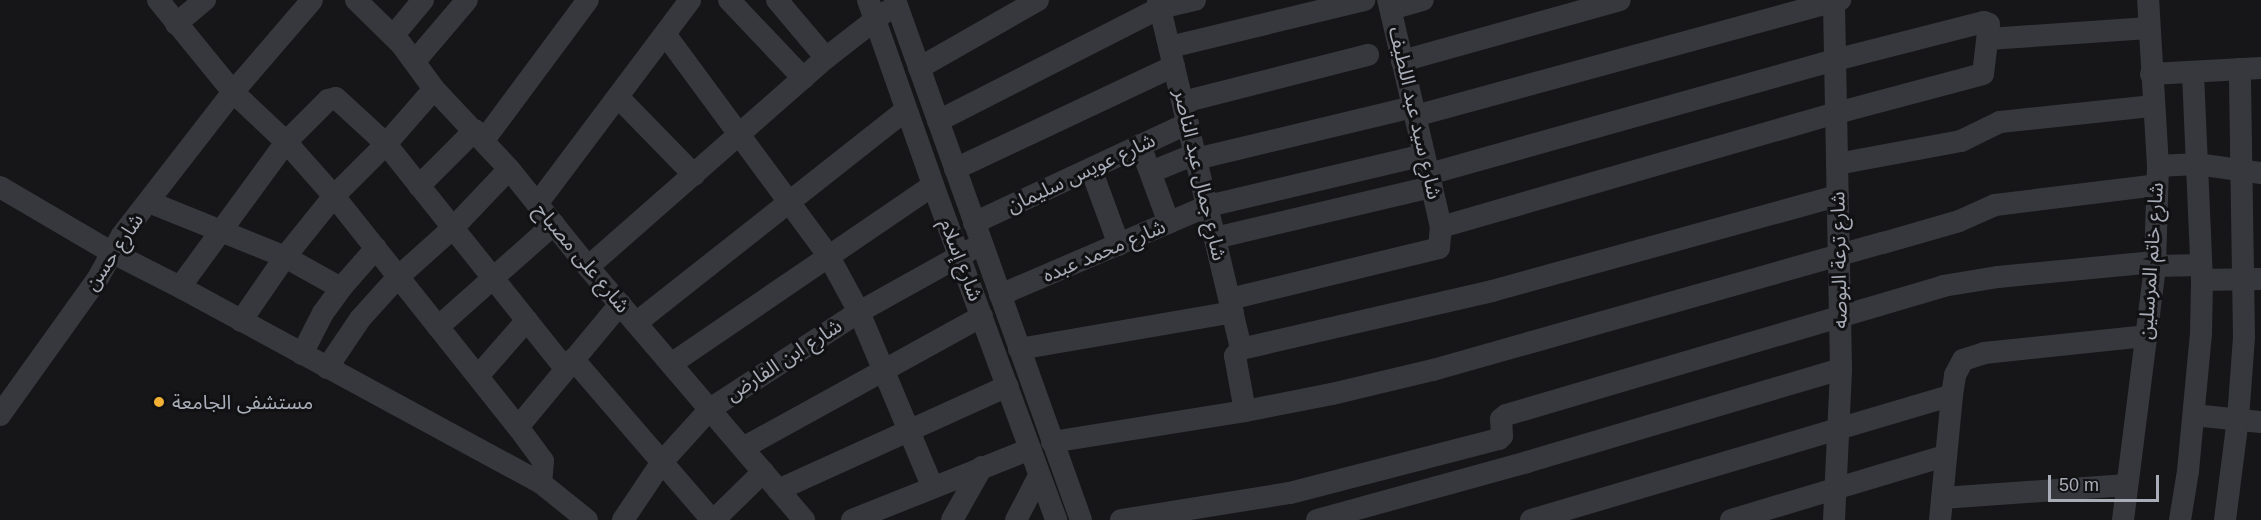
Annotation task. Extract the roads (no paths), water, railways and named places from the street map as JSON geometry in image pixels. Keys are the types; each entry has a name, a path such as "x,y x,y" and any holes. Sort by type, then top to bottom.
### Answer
{"street":[{"path":"158,0 233,92 286,142 334,196 518,426 543,461 541,483"},
{"path":"176,24 205,0"},
{"name":"شارع على مصباح","path":"356,0 393,36 434,88 480,135 588,267 804,520"},
{"path":"393,36 423,0"},
{"path":"415,61 467,0"},
{"path":"419,186 480,135 588,0"},
{"path":"537,204 690,0"},
{"path":"777,0 826,58"},
{"path":"919,68 1038,0"},
{"path":"938,121 1159,4 1195,0"},
{"path":"955,169 1172,56 1364,0"},
{"path":"1389,4 1424,0"},
{"path":"1402,61 1620,0"},
{"path":"1151,172 1196,157 1414,112 1836,0"},
{"name":"شارع ترعة البوصه","path":"1834,520 1841,369 1835,60 1836,0"},
{"name":"شارع خاتم المرسلين","path":"2123,520 2139,406 2154,264 2158,176 2148,0"},
{"name":"شارع حسن","path":"0,415 98,278 111,252 233,92 310,1"},
{"path":"588,267 826,58 872,9 898,1"},
{"name":"شارع إسلام","path":"898,1 919,68 1081,520"},
{"path":"738,3 803,78"},
{"name":"شارع جمال عبد الناصر","path":"1159,4 1242,349"},
{"name":"شارع سيد عبد اللطيف","path":"1389,4 1441,227"},
{"name":"شارع إسلام","path":"872,9 933,185 1056,520"},
{"path":"1019,349 1231,306 1437,250 1441,245 1441,227 1836,113 1983,74 1989,24 1984,22 1835,60 1428,172 1215,238"},
{"path":"1988,39 2149,28"},
{"path":"665,33 828,255 859,312 932,486"},
{"name":"شارع عويس سليمان","path":"974,223 1140,146 1185,113 1368,55"},
{"path":"2151,74 2250,68 2253,279 2225,520"},
{"path":"2180,520 2199,368 2201,273 2193,72"},
{"path":"241,321 285,257 334,196 386,144 434,88"},
{"path":"180,287 286,142 332,97 341,99 386,144 527,320 662,462 713,520 763,472"},
{"path":"618,97 694,175"},
{"path":"1837,164 1961,141 2000,122 2153,106"},
{"path":"636,323 906,110"},
{"path":"1140,146 1169,223"},
{"path":"1052,442 1245,411 1332,394 1489,355 1959,220 1995,205 2158,176 2197,164 2252,172"},
{"path":"327,368 360,319 398,278 453,228 509,169"},
{"path":"1091,169 1119,245"},
{"name":"شارع محمد عبده","path":"1000,295 1208,206 1428,172"},
{"path":"671,364 933,185"},
{"path":"0,187 111,252 180,287 541,483 587,520"},
{"path":"1245,411 1235,356 1242,349 1504,288 1838,196"},
{"path":"149,202 285,257 341,288"},
{"path":"438,327 554,224"},
{"name":"شارع ابن الفارض","path":"623,520 662,462 710,409 859,312 959,255 982,245"},
{"path":"302,354 323,313 341,288 376,248"},
{"path":"1121,520 1290,493 1499,439 1502,436 1501,419 1506,415 1840,315 1960,283 2154,264 2201,273 2253,279"},
{"path":"518,426 620,304"},
{"path":"743,448 884,368 982,316"},
{"path":"478,376 527,320"},
{"path":"2127,485 1941,509 1944,456 1952,395 1958,367 1963,360 1977,354 2145,336"},
{"path":"1317,520 1527,462 1841,369"},
{"path":"778,490 1007,386"},
{"path":"1531,520 1952,395"},
{"path":"2194,415 2261,422"},
{"path":"852,520 932,486 1030,449"},
{"path":"1731,520 1944,456"},
{"path":"952,520 982,467"},
{"path":"1016,520 1039,476"}],"place":[{"name":"مستشفى الجامعة","path":"159,402"}]}
